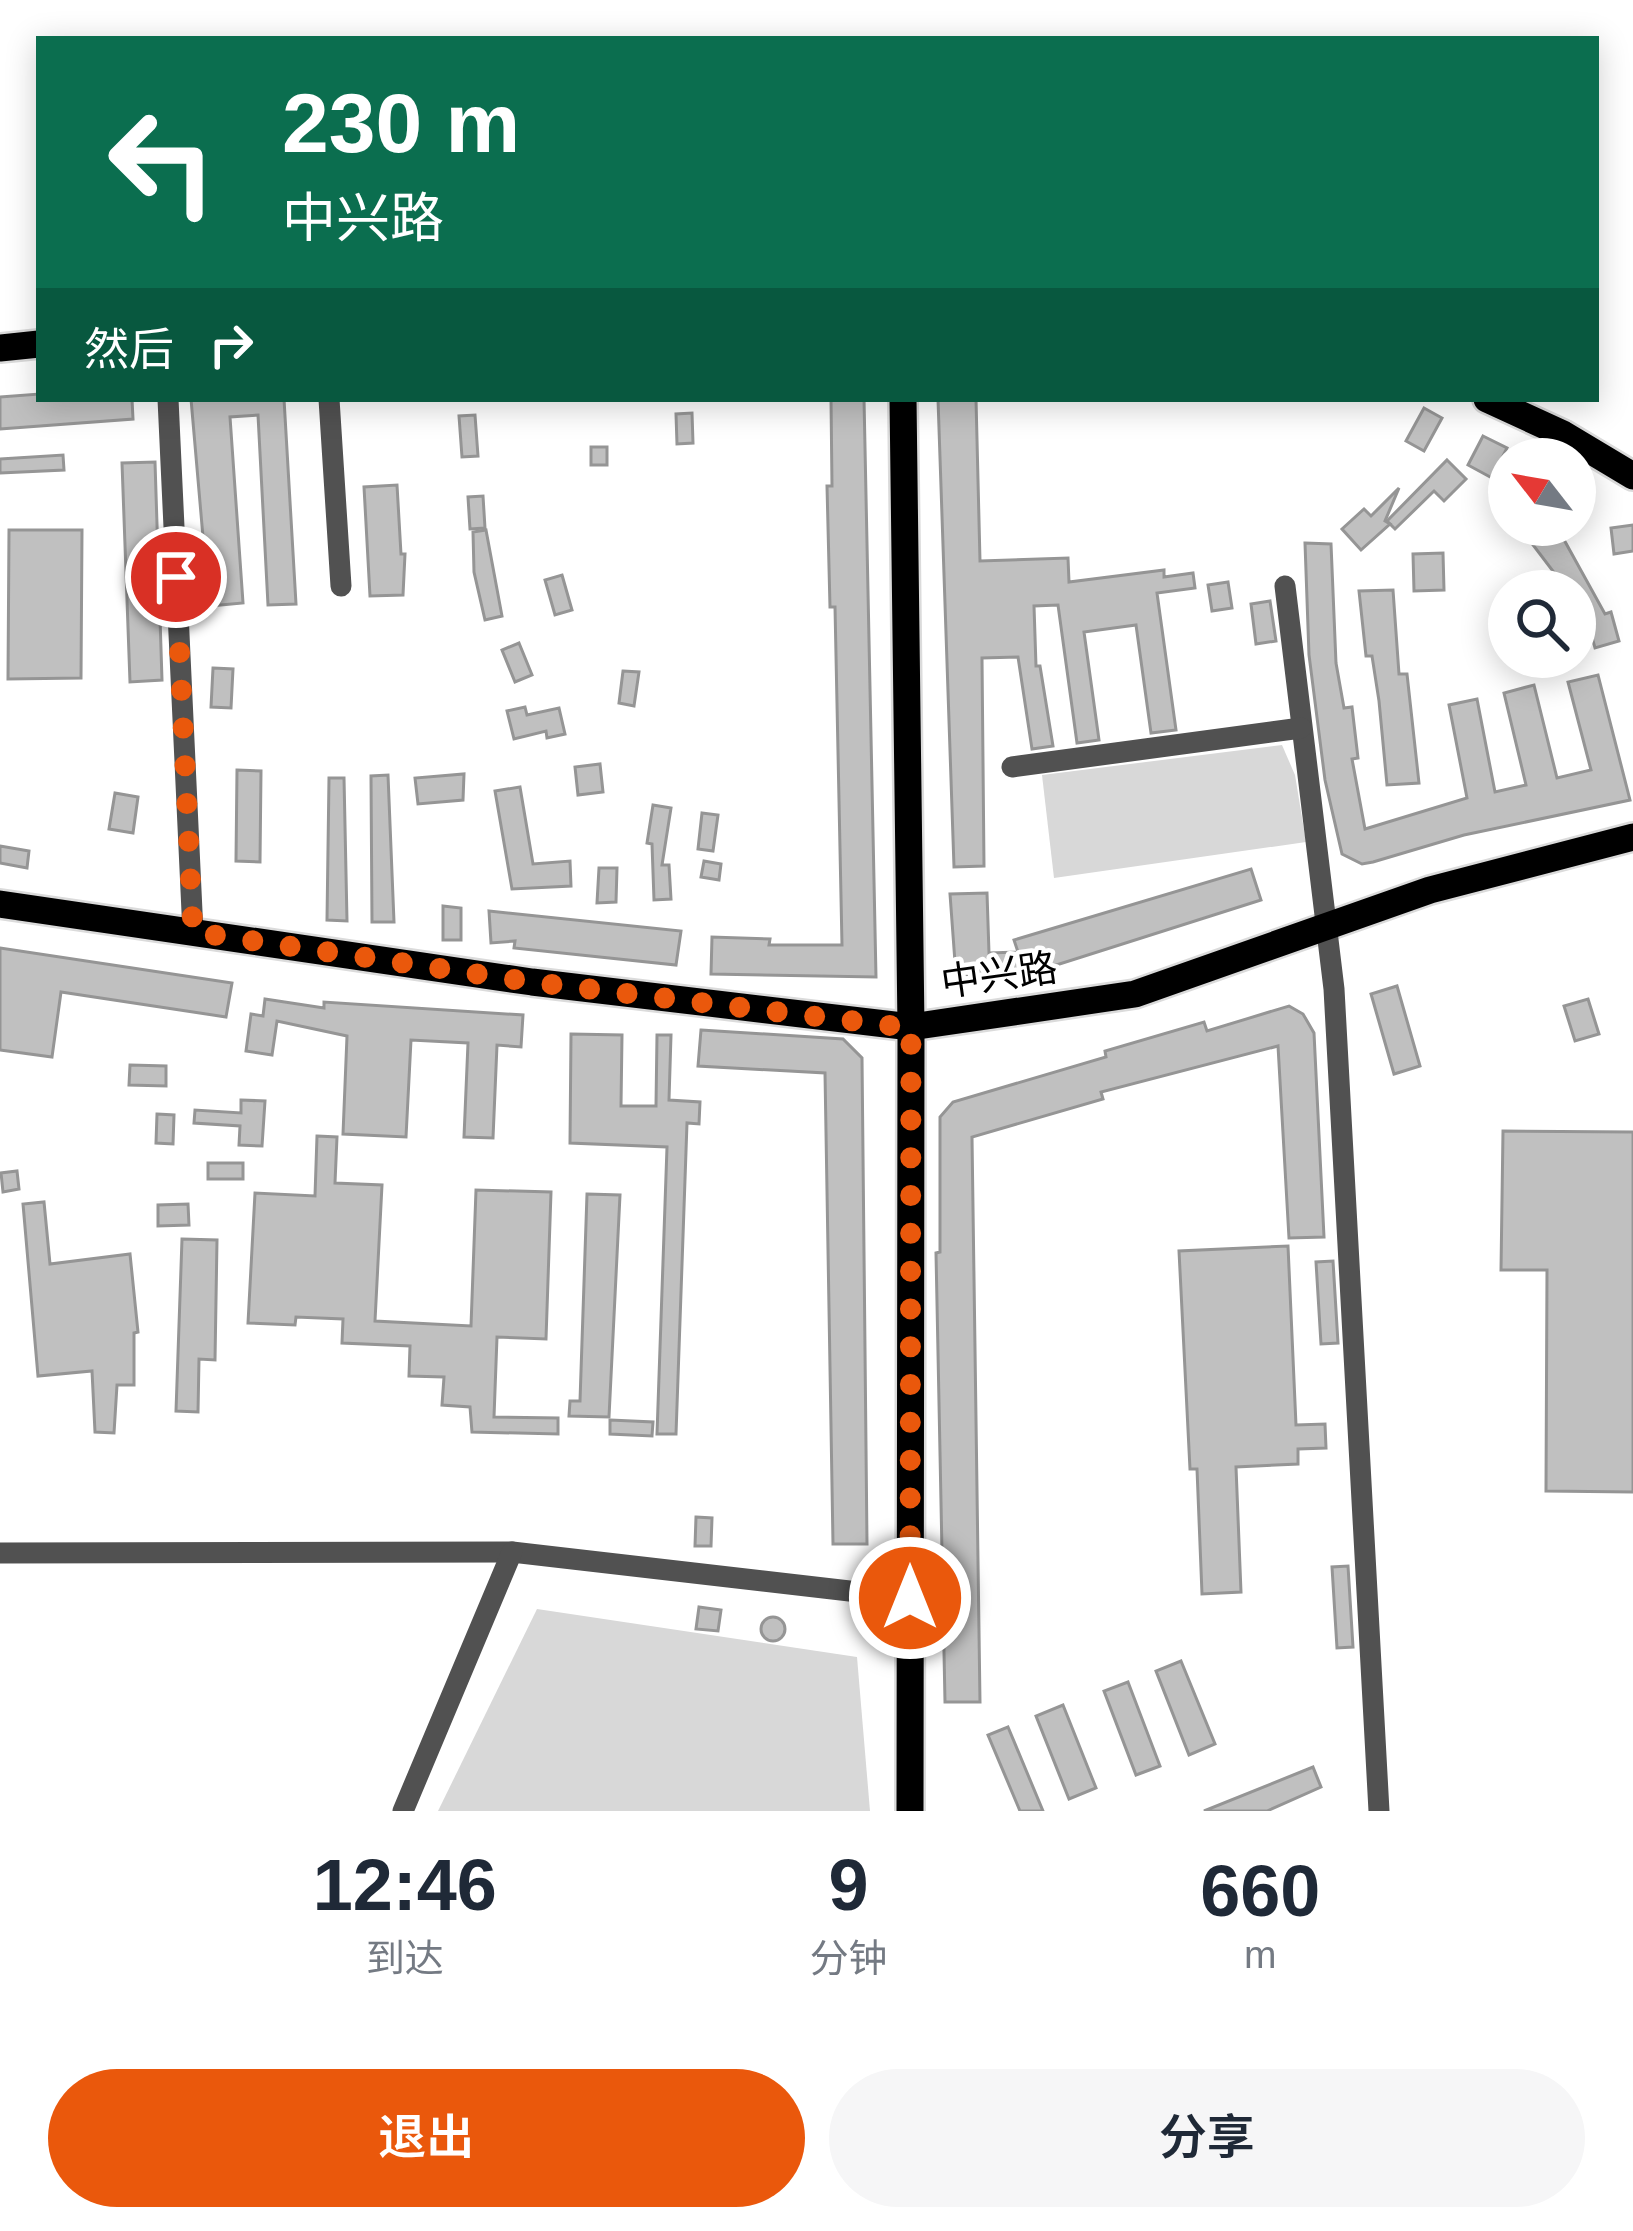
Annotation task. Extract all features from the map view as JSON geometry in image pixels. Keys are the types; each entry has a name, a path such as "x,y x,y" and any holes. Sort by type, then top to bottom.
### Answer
{"main road":[{"path":"0,347 36,344"},
{"path":"903,402 911,1028 910,1811"},
{"path":"1494,402 1563,434 1633,476"},
{"name":"中兴路","path":"0,904 532,982 911,1028 1135,994 1430,890 1633,836"}],"street":[{"path":"168,402 193,932"},
{"path":"329,402 341,586"},
{"path":"1285,586 1334,989 1379,1811"},
{"path":"1012,767 1301,728"},
{"path":"403,1811 512,1552"},
{"path":"0,1553 512,1552 910,1598"}],"shaded area":[{"path":"1282,745 1295,775 1306,842 1054,878 1042,775"},
{"path":"537,1609 857,1657 870,1811 438,1811"}],"building":[{"path":"36,394 36,402 132,402 133,419 0,429 0,397"},
{"path":"191,402 284,402 296,604 268,605 258,415 230,417 243,603 209,606"},
{"path":"831,402 864,402 876,977 711,974 712,937 770,939 769,945 842,945 835,607 830,607 827,486 832,486"},
{"path":"938,402 976,402 980,561 1068,558 1069,582 1164,570 1164,577 1193,573 1195,588 1157,593 1176,730 1151,733 1136,625 1084,632 1099,740 1077,743 1058,605 1034,606 1036,666 1040,666 1053,746 1032,749 1018,657 982,658 984,866 954,867"},
{"path":"1424,408 1442,418 1424,451 1406,441"},
{"path":"692,413 693,443 677,444 676,414"},
{"path":"475,415 478,456 462,457 459,416"},
{"path":"1483,436 1488,438 1488,476 1468,465"},
{"path":"591,447 607,447 607,465 591,465"},
{"path":"63,455 64,470 0,473 0,459"},
{"path":"1447,460 1466,479 1444,501 1434,491 1395,529 1387,521"},
{"path":"155,462 162,680 130,682 122,463"},
{"path":"397,485 401,554 405,554 403,595 370,596 364,487"},
{"path":"1399,488 1385,521 1390,524 1361,550 1342,529 1364,509 1371,516"},
{"path":"483,496 485,528 470,529 468,497"},
{"path":"1633,525 1633,551 1614,554 1611,528"},
{"path":"9,530 82,530 81,678 8,679"},
{"path":"486,530 502,616 485,620 474,572 473,532"},
{"path":"1305,543 1331,544 1336,663 1344,708 1352,707 1358,758 1352,759 1365,829 1467,798 1449,705 1477,699 1495,792 1526,785 1504,693 1534,685 1557,778 1591,770 1568,682 1598,675 1630,800 1464,835 1362,864 1342,854 1325,780 1309,655"},
{"path":"1534,546 1567,546 1581,570 1552,570"},
{"path":"1443,553 1444,590 1414,591 1413,554"},
{"path":"562,575 572,610 555,615 545,580"},
{"path":"1228,582 1232,608 1212,611 1208,585"},
{"path":"1393,590 1399,674 1407,674 1419,783 1387,785 1379,701 1372,656 1366,656 1359,591"},
{"path":"1596,598 1605,614 1611,612 1619,641 1596,648"},
{"path":"1270,601 1276,641 1256,644 1251,604"},
{"path":"519,643 532,675 515,682 502,650"},
{"path":"213,668 233,669 231,708 211,707"},
{"path":"623,671 639,672 634,706 619,703"},
{"path":"525,707 527,715 559,708 565,734 547,738 546,731 514,739 507,711"},
{"path":"600,764 603,792 578,795 575,767"},
{"path":"237,770 261,771 260,862 236,861"},
{"path":"464,774 463,800 418,804 415,778"},
{"path":"388,775 394,922 372,922 371,776"},
{"path":"329,778 344,778 347,921 327,920"},
{"path":"520,787 533,864 570,861 571,886 512,889 495,791"},
{"path":"115,793 138,797 133,833 109,829"},
{"path":"653,805 671,808 662,865 669,865 671,899 654,900 652,844 647,843"},
{"path":"702,813 718,815 713,851 698,849"},
{"path":"0,846 29,851 27,868 0,863"},
{"path":"704,861 721,864 719,880 701,877"},
{"path":"599,868 617,868 616,902 597,903"},
{"path":"1251,869 1261,900 1025,975 956,976 950,894 987,893 989,953 1018,952 1014,940"},
{"path":"443,906 461,908 461,940 443,940"},
{"path":"489,911 681,931 676,965 514,948 515,941 491,943"},
{"path":"0,948 232,983 226,1017 61,992 52,1057 0,1050"},
{"path":"1397,986 1420,1066 1394,1074 1371,994"},
{"path":"265,999 324,1008 324,1002 523,1015 521,1047 497,1045 493,1138 464,1137 468,1043 411,1040 406,1137 343,1134 347,1036 277,1021 272,1055 246,1051 251,1014 263,1016"},
{"path":"1588,999 1599,1034 1575,1041 1564,1006"},
{"path":"1289,1006 1303,1014 1314,1033 1324,1237 1289,1238 1278,1046 1101,1092 1103,1099 972,1137 980,1702 945,1702 936,1253 940,1252 940,1117 953,1102 1106,1057 1105,1051 1204,1022 1207,1031"},
{"path":"701,1030 843,1039 862,1058 867,1544 833,1544 825,1073 698,1066"},
{"path":"571,1034 622,1035 621,1106 656,1106 657,1035 671,1035 669,1100 700,1102 699,1124 687,1123 676,1434 657,1434 667,1147 570,1143"},
{"path":"130,1065 166,1066 166,1086 129,1085"},
{"path":"241,1100 265,1101 262,1146 239,1145 240,1126 194,1123 195,1110 241,1113"},
{"path":"157,1114 174,1115 173,1144 156,1143"},
{"path":"1503,1131 1633,1132 1633,1492 1546,1491 1547,1270 1501,1270"},
{"path":"317,1136 337,1137 335,1183 382,1185 375,1321 471,1326 476,1190 551,1192 546,1339 497,1337 494,1417 558,1418 558,1434 472,1432 470,1407 442,1405 444,1377 409,1376 410,1346 342,1343 343,1319 296,1317 295,1325 248,1323 255,1193 315,1196"},
{"path":"208,1163 243,1163 243,1179 208,1179"},
{"path":"17,1171 19,1189 3,1192 1,1173"},
{"path":"587,1194 620,1195 609,1417 569,1416 570,1401 580,1401"},
{"path":"44,1202 50,1264 130,1254 138,1332 134,1333 134,1385 117,1385 114,1433 95,1432 92,1371 38,1376 23,1204"},
{"path":"188,1204 189,1225 158,1226 158,1205"},
{"path":"182,1239 217,1240 215,1360 199,1359 198,1412 176,1411"},
{"path":"1288,1246 1296,1425 1325,1424 1326,1448 1298,1449 1298,1464 1236,1467 1241,1592 1202,1594 1197,1469 1190,1469 1179,1251"},
{"path":"1333,1261 1338,1343 1321,1344 1316,1262"},
{"path":"610,1420 653,1422 652,1436 610,1434"},
{"path":"696,1517 712,1518 711,1546 695,1546"},
{"path":"1348,1566 1353,1647 1337,1648 1332,1567"},
{"path":"699,1607 721,1610 718,1631 696,1629"},
{"path":"773,1617 785,1629 773,1641 761,1629"},
{"path":"1181,1661 1215,1744 1189,1755 1156,1671"},
{"path":"1128,1682 1160,1766 1136,1775 1104,1691"},
{"path":"1063,1705 1096,1788 1069,1799 1036,1716"},
{"path":"1008,1727 1043,1811 1020,1811 988,1735"},
{"path":"1313,1767 1321,1787 1267,1811 1204,1811"}],"route":[{"path":"176,577 193,932 532,982 911,1028 910,1598"}]}
